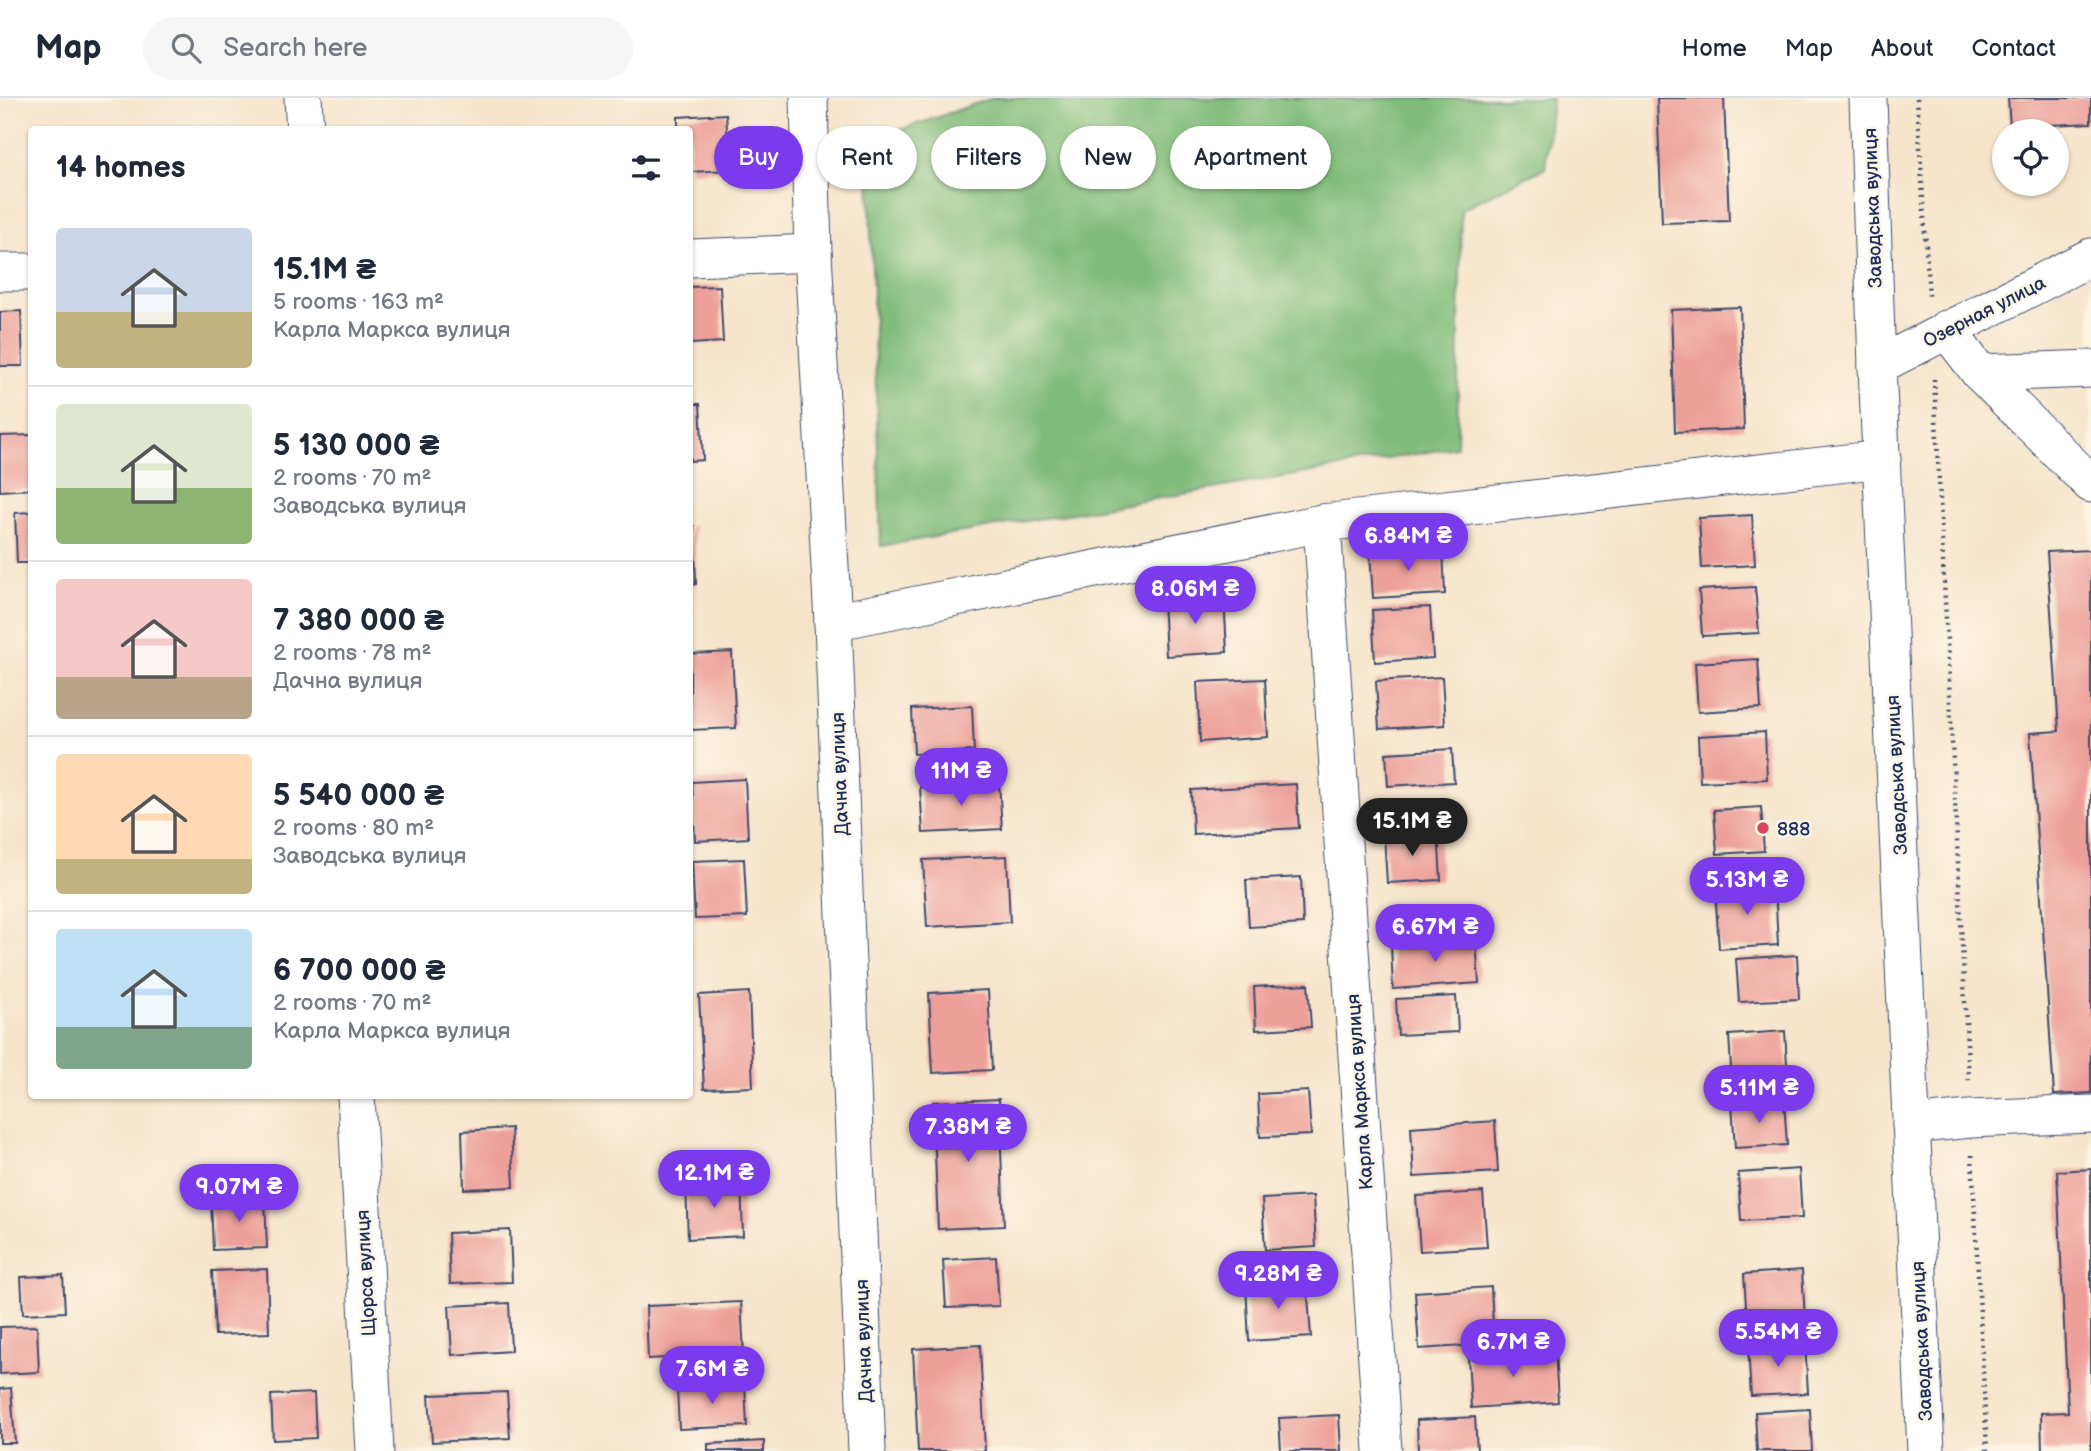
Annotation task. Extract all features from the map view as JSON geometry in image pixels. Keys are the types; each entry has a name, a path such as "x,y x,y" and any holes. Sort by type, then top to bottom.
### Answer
{"street":[{"path":"303,98 305,126"},
{"name":"Дачна вулиця","path":"809,98 813,253 833,622 867,1451"},
{"name":"Заводська вулиця","path":"1868,98 1877,366 1926,1451"},
{"path":"693,258 813,253"},
{"name":"Озерная улица","path":"1877,366 2091,257"},
{"path":"0,272 28,272"},
{"path":"1939,333 2091,484"},
{"path":"1980,373 2091,369"},
{"path":"833,622 1322,523 1882,459"},
{"name":"Карла Маркса вулиця","path":"1322,523 1383,1451"},
{"name":"Щорса вулиця","path":"356,1099 375,1451"},
{"path":"1911,1125 1970,1119 2091,1114"}],"path":[{"path":"1917,98 1939,333 1970,1119 1987,1451"}],"green space":[{"path":"993,98 1552,98 1545,168 1461,209 1457,447 881,546 870,189 917,189 917,126 912,126"}],"building":[{"path":"1657,98 1724,98 1729,221 1662,223"},
{"path":"2008,98 2091,98 2091,123 2069,124 2069,119 2009,119"},
{"path":"726,114 727,126 714,126 714,171 693,172 693,126 678,126 678,117"},
{"path":"720,286 723,342 693,344 693,287"},
{"path":"1740,307 1744,429 1675,432 1671,310"},
{"path":"21,311 23,366 0,366 0,312"},
{"path":"693,404 700,404 703,460 693,461"},
{"path":"28,435 28,489 0,491 0,436"},
{"path":"28,512 28,563 17,563 15,513"},
{"path":"1752,515 1755,565 1702,568 1699,518"},
{"path":"693,526 694,526 696,584 693,584"},
{"path":"1443,548 1445,594 1373,598 1370,552"},
{"path":"2091,550 2091,1093 2054,1095 2030,733 2059,731 2047,552"},
{"path":"1755,587 1759,633 1702,636 1699,590"},
{"path":"1224,596 1227,652 1166,656 1163,599"},
{"path":"1430,607 1433,658 1375,662 1372,610"},
{"path":"732,652 736,728 693,730 693,654"},
{"path":"1758,659 1761,708 1698,712 1695,663"},
{"path":"1442,677 1445,725 1379,729 1376,681"},
{"path":"1265,679 1268,737 1200,742 1197,682"},
{"path":"972,706 974,751 914,754 912,709"},
{"path":"1765,732 1767,779 1700,782 1698,736"},
{"path":"1452,749 1454,782 1388,786 1386,753"},
{"path":"745,779 748,838 695,841 693,782"},
{"path":"999,783 1002,829 923,833 920,787"},
{"path":"1296,784 1299,828 1193,834 1191,790"},
{"path":"1761,807 1764,851 1717,854 1714,810"},
{"path":"1438,832 1441,880 1387,883 1384,835"},
{"path":"1007,856 1010,922 927,927 923,860"},
{"path":"744,859 747,917 695,919 693,861"},
{"path":"1301,877 1303,924 1249,927 1246,880"},
{"path":"1775,885 1778,945 1719,949 1715,888"},
{"path":"1476,940 1479,983 1393,989 1391,945"},
{"path":"1797,955 1799,999 1739,1002 1736,959"},
{"path":"1308,984 1311,1027 1256,1030 1254,987"},
{"path":"988,990 992,1070 933,1073 929,993"},
{"path":"749,992 753,1087 704,1089 699,995"},
{"path":"1456,996 1458,1032 1398,1035 1396,999"},
{"path":"1785,1031 1788,1081 1732,1085 1729,1035"},
{"path":"1308,1091 1311,1135 1260,1137 1258,1094"},
{"path":"999,1099 1004,1226 938,1229 933,1102"},
{"path":"1784,1101 1787,1145 1735,1148 1732,1104"},
{"path":"1495,1121 1498,1172 1414,1177 1411,1127"},
{"path":"511,1128 514,1187 464,1189 462,1131"},
{"path":"1799,1169 1802,1218 1741,1221 1738,1173"},
{"path":"2091,1169 2091,1451 2042,1451 2041,1413 2068,1412 2057,1171"},
{"path":"741,1181 743,1236 688,1239 686,1184"},
{"path":"1483,1192 1487,1247 1420,1251 1416,1196"},
{"path":"1313,1196 1316,1247 1265,1250 1262,1199"},
{"path":"265,1198 267,1248 213,1250 211,1200"},
{"path":"510,1230 512,1282 450,1284 448,1233"},
{"path":"996,1257 999,1306 946,1308 943,1260"},
{"path":"267,1269 269,1333 215,1335 212,1271"},
{"path":"1802,1270 1805,1318 1747,1322 1744,1274"},
{"path":"63,1275 65,1312 23,1314 21,1277"},
{"path":"1307,1282 1311,1337 1249,1341 1246,1285"},
{"path":"1491,1287 1494,1344 1419,1349 1415,1292"},
{"path":"741,1302 744,1354 648,1359 646,1306"},
{"path":"509,1303 511,1351 452,1355 449,1306"},
{"path":"37,1326 39,1372 0,1374 0,1327"},
{"path":"1805,1342 1808,1393 1751,1396 1748,1346"},
{"path":"980,1345 985,1451 918,1451 913,1349"},
{"path":"1555,1350 1558,1402 1471,1408 1468,1356"},
{"path":"745,1384 747,1426 679,1429 677,1387"},
{"path":"11,1388 15,1443 0,1443 0,1389"},
{"path":"507,1392 510,1438 432,1442 429,1395"},
{"path":"314,1393 316,1438 273,1440 271,1395"},
{"path":"1810,1409 1812,1451 1757,1451 1755,1412"},
{"path":"1339,1415 1341,1451 1281,1451 1279,1418"},
{"path":"1475,1417 1477,1451 1418,1451 1417,1420"},
{"path":"764,1441 764,1451 708,1451 708,1444"}],"place":[{"name":"888","path":"1763,828"}]}
